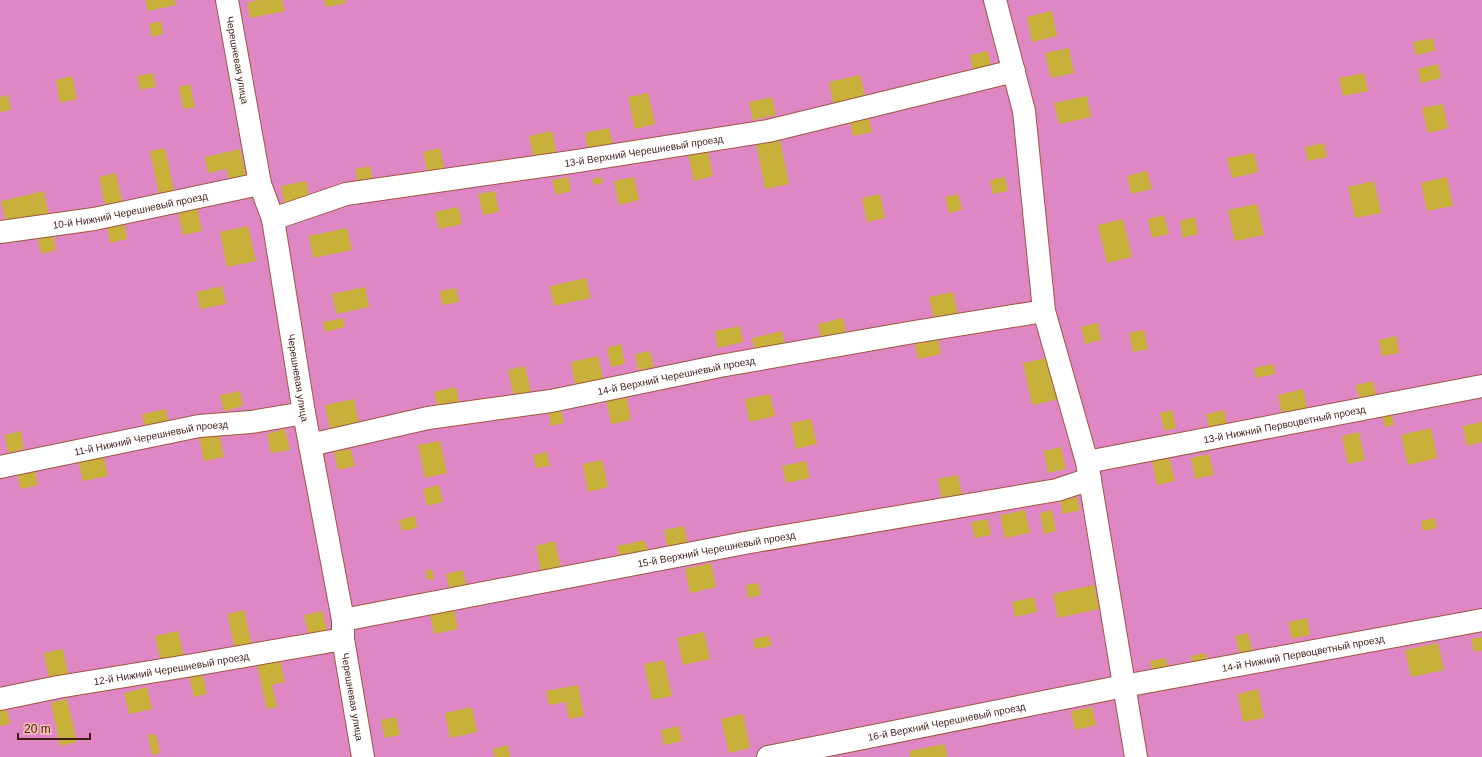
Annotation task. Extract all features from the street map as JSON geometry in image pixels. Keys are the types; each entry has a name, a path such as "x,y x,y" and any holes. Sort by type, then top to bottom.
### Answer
{"lane":[{"name":"Черешневая улица","path":"227,0 260,184 273,219 304,412 343,629 363,757"},
{"path":"995,0 1024,111 1044,311 1088,471 1136,757"},
{"name":"13-й Верхний Черешневый проезд","path":"273,219 346,194 571,162 768,131 1014,71"},
{"name":"10-й Нижний Черешневый проезд","path":"0,232 94,219 260,184"},
{"name":"14-й Верхний Черешневый проезд","path":"310,445 428,418 551,401 720,366 1044,311"},
{"name":"13-й Нижний Первоцветный проезд","path":"1088,471 1482,386"},
{"name":"11-й Нижний Черешневый проезд","path":"0,467 199,426 251,422 304,412"},
{"name":"15-й Верхний Черешневый проезд","path":"343,629 758,541 1057,490 1088,471"},
{"name":"14-й Нижний Первоцветный проезд","path":"1124,686 1482,620"},
{"name":"12-й Нижний Черешневый проезд","path":"0,699 58,687 193,665 343,629"},
{"name":"16-й Верхний Черешневый проезд","path":"768,757 1124,686"}],"shaded area":[{"path":"0,0 1482,0 1482,757 0,757"}],"building":[{"path":"145,0 175,0 176,5 148,11"},
{"path":"258,0 282,0 285,11 250,18 247,3"},
{"path":"324,0 345,0 346,3 326,7"},
{"path":"1052,11 1057,36 1032,42 1027,17"},
{"path":"161,21 163,34 152,37 149,24"},
{"path":"1433,38 1435,51 1416,55 1413,42"},
{"path":"1069,48 1074,73 1051,78 1045,53"},
{"path":"988,51 991,67 973,71 970,55"},
{"path":"1438,64 1441,78 1421,83 1418,69"},
{"path":"153,73 156,87 140,90 137,76"},
{"path":"1364,73 1368,91 1343,96 1339,78"},
{"path":"860,75 865,96 833,103 829,82"},
{"path":"72,76 77,99 60,103 56,80"},
{"path":"190,84 195,107 183,109 179,87"},
{"path":"648,93 655,124 635,129 628,97"},
{"path":"8,95 11,110 0,112 0,97"},
{"path":"1087,96 1091,117 1059,124 1054,103"},
{"path":"772,97 776,115 753,120 749,102"},
{"path":"1443,104 1448,128 1428,133 1422,108"},
{"path":"868,114 872,132 853,136 849,118"},
{"path":"609,128 613,146 588,151 585,133"},
{"path":"552,131 557,156 534,161 529,136"},
{"path":"780,139 789,184 765,189 756,144"},
{"path":"1324,143 1327,157 1308,161 1305,147"},
{"path":"165,148 175,196 160,199 150,151"},
{"path":"440,148 445,172 428,176 423,152"},
{"path":"240,149 247,180 230,183 226,169 208,173 205,157"},
{"path":"708,150 713,176 694,181 688,155"},
{"path":"1254,153 1258,172 1232,178 1227,158"},
{"path":"370,166 373,182 358,185 355,169"},
{"path":"1147,171 1152,189 1131,194 1127,176"},
{"path":"116,173 122,201 105,205 99,177"},
{"path":"568,177 571,191 556,195 552,180"},
{"path":"602,177 603,183 594,185 592,179"},
{"path":"634,177 639,200 619,205 614,181"},
{"path":"1005,177 1008,191 993,194 990,180"},
{"path":"1447,177 1453,206 1427,211 1421,183"},
{"path":"306,181 310,202 285,207 281,186"},
{"path":"1374,181 1381,213 1355,218 1348,187"},
{"path":"44,191 49,217 7,226 1,201"},
{"path":"495,191 499,212 483,215 478,194"},
{"path":"880,194 885,218 867,222 862,198"},
{"path":"958,194 962,210 949,213 945,197"},
{"path":"196,203 202,231 183,235 177,208"},
{"path":"1257,204 1264,235 1235,241 1228,210"},
{"path":"458,207 462,224 439,229 435,212"},
{"path":"1164,215 1169,234 1152,238 1148,219"},
{"path":"1195,217 1198,234 1183,238 1180,221"},
{"path":"1123,219 1132,257 1107,263 1098,225"},
{"path":"124,222 127,239 110,243 107,226"},
{"path":"248,226 256,261 227,267 220,232"},
{"path":"347,228 352,250 313,258 309,236"},
{"path":"52,230 56,250 41,254 37,234"},
{"path":"586,278 591,298 554,306 550,286"},
{"path":"222,286 226,304 200,309 197,292"},
{"path":"365,287 369,307 336,314 332,294"},
{"path":"456,288 459,302 442,305 440,291"},
{"path":"953,292 958,314 934,319 929,297"},
{"path":"343,318 345,327 325,332 323,322"},
{"path":"843,318 847,337 822,342 818,324"},
{"path":"1098,323 1101,340 1085,344 1081,327"},
{"path":"740,326 743,342 718,348 715,331"},
{"path":"1144,330 1148,349 1133,352 1129,333"},
{"path":"782,331 786,350 756,356 752,338"},
{"path":"1396,336 1399,353 1382,356 1379,340"},
{"path":"938,339 941,354 918,359 915,344"},
{"path":"621,344 625,364 611,367 607,348"},
{"path":"650,351 654,367 638,370 635,354"},
{"path":"598,356 604,383 576,389 571,362"},
{"path":"1051,357 1060,399 1032,405 1023,363"},
{"path":"1273,364 1275,374 1256,378 1254,368"},
{"path":"525,366 531,393 514,397 508,370"},
{"path":"1373,381 1376,394 1359,398 1356,385"},
{"path":"456,387 460,407 439,411 434,392"},
{"path":"1303,389 1307,408 1282,414 1278,395"},
{"path":"240,391 243,406 224,411 220,395"},
{"path":"626,394 631,420 611,424 606,399"},
{"path":"770,394 775,416 749,422 745,399"},
{"path":"354,399 359,423 330,429 325,405"},
{"path":"560,407 564,423 551,426 548,410"},
{"path":"166,409 169,428 146,433 142,414"},
{"path":"1172,410 1176,428 1164,431 1160,413"},
{"path":"1224,410 1227,425 1209,428 1206,414"},
{"path":"1391,412 1394,425 1385,427 1382,415"},
{"path":"811,419 817,444 796,449 791,423"},
{"path":"1482,422 1482,442 1467,446 1463,426"},
{"path":"1431,428 1437,458 1408,465 1401,435"},
{"path":"285,429 290,450 271,453 267,434"},
{"path":"21,431 24,449 8,453 5,435"},
{"path":"1359,432 1365,460 1348,464 1342,436"},
{"path":"219,433 224,457 204,461 199,437"},
{"path":"440,441 447,473 425,478 418,445"},
{"path":"1061,447 1066,469 1048,473 1044,451"},
{"path":"351,449 355,466 338,470 334,452"},
{"path":"547,452 550,466 536,468 533,455"},
{"path":"103,454 108,476 83,481 78,460"},
{"path":"1209,454 1214,475 1195,479 1191,458"},
{"path":"1169,456 1175,481 1157,485 1152,460"},
{"path":"602,460 608,487 588,492 583,464"},
{"path":"806,461 810,478 786,483 782,466"},
{"path":"35,471 38,485 21,489 17,475"},
{"path":"958,475 962,495 942,499 938,479"},
{"path":"439,485 443,502 427,506 423,489"},
{"path":"1077,497 1080,510 1063,514 1060,501"},
{"path":"1025,510 1030,533 1005,538 1000,515"},
{"path":"1052,510 1056,531 1044,534 1040,513"},
{"path":"415,516 417,528 402,531 399,520"},
{"path":"1434,518 1437,528 1423,531 1421,521"},
{"path":"988,519 991,535 975,538 971,522"},
{"path":"684,526 689,549 669,554 664,530"},
{"path":"645,540 649,556 621,562 617,546"},
{"path":"555,541 561,568 541,572 536,546"},
{"path":"711,563 716,587 690,593 685,569"},
{"path":"432,569 434,579 427,580 426,571"},
{"path":"463,570 466,585 449,589 446,574"},
{"path":"758,583 761,595 748,598 746,585"},
{"path":"1094,585 1099,609 1058,618 1053,594"},
{"path":"1034,597 1037,612 1015,617 1012,602"},
{"path":"453,604 458,629 434,634 429,609"},
{"path":"244,610 252,645 235,649 227,614"},
{"path":"323,611 327,631 309,636 304,615"},
{"path":"1307,618 1310,635 1292,639 1288,622"},
{"path":"178,631 184,657 161,662 155,636"},
{"path":"704,632 710,659 683,665 677,638"},
{"path":"1248,633 1253,654 1240,657 1235,636"},
{"path":"769,636 772,646 755,649 753,639"},
{"path":"1482,637 1482,650 1474,652 1471,639"},
{"path":"1438,643 1444,670 1411,677 1405,650"},
{"path":"63,649 69,678 50,683 44,653"},
{"path":"1206,653 1209,668 1195,672 1191,656"},
{"path":"1166,658 1169,672 1153,675 1150,661"},
{"path":"280,660 285,682 272,685 277,707 267,709 257,665"},
{"path":"664,660 672,696 652,700 644,664"},
{"path":"202,672 207,694 194,697 189,675"},
{"path":"578,685 584,716 569,719 566,702 549,705 546,691"},
{"path":"147,687 152,709 129,714 124,693"},
{"path":"1258,689 1264,718 1243,722 1238,694"},
{"path":"67,699 77,742 60,746 51,703"},
{"path":"6,705 10,724 0,726 0,707"},
{"path":"472,707 477,732 450,738 445,713"},
{"path":"1092,707 1096,725 1075,730 1071,711"},
{"path":"743,714 750,748 729,753 721,719"},
{"path":"396,717 400,735 385,738 381,720"},
{"path":"679,726 682,741 664,745 661,730"},
{"path":"156,734 160,753 152,755 148,735"},
{"path":"945,744 947,757 910,757 909,751"},
{"path":"508,745 510,757 495,757 493,749"}]}
